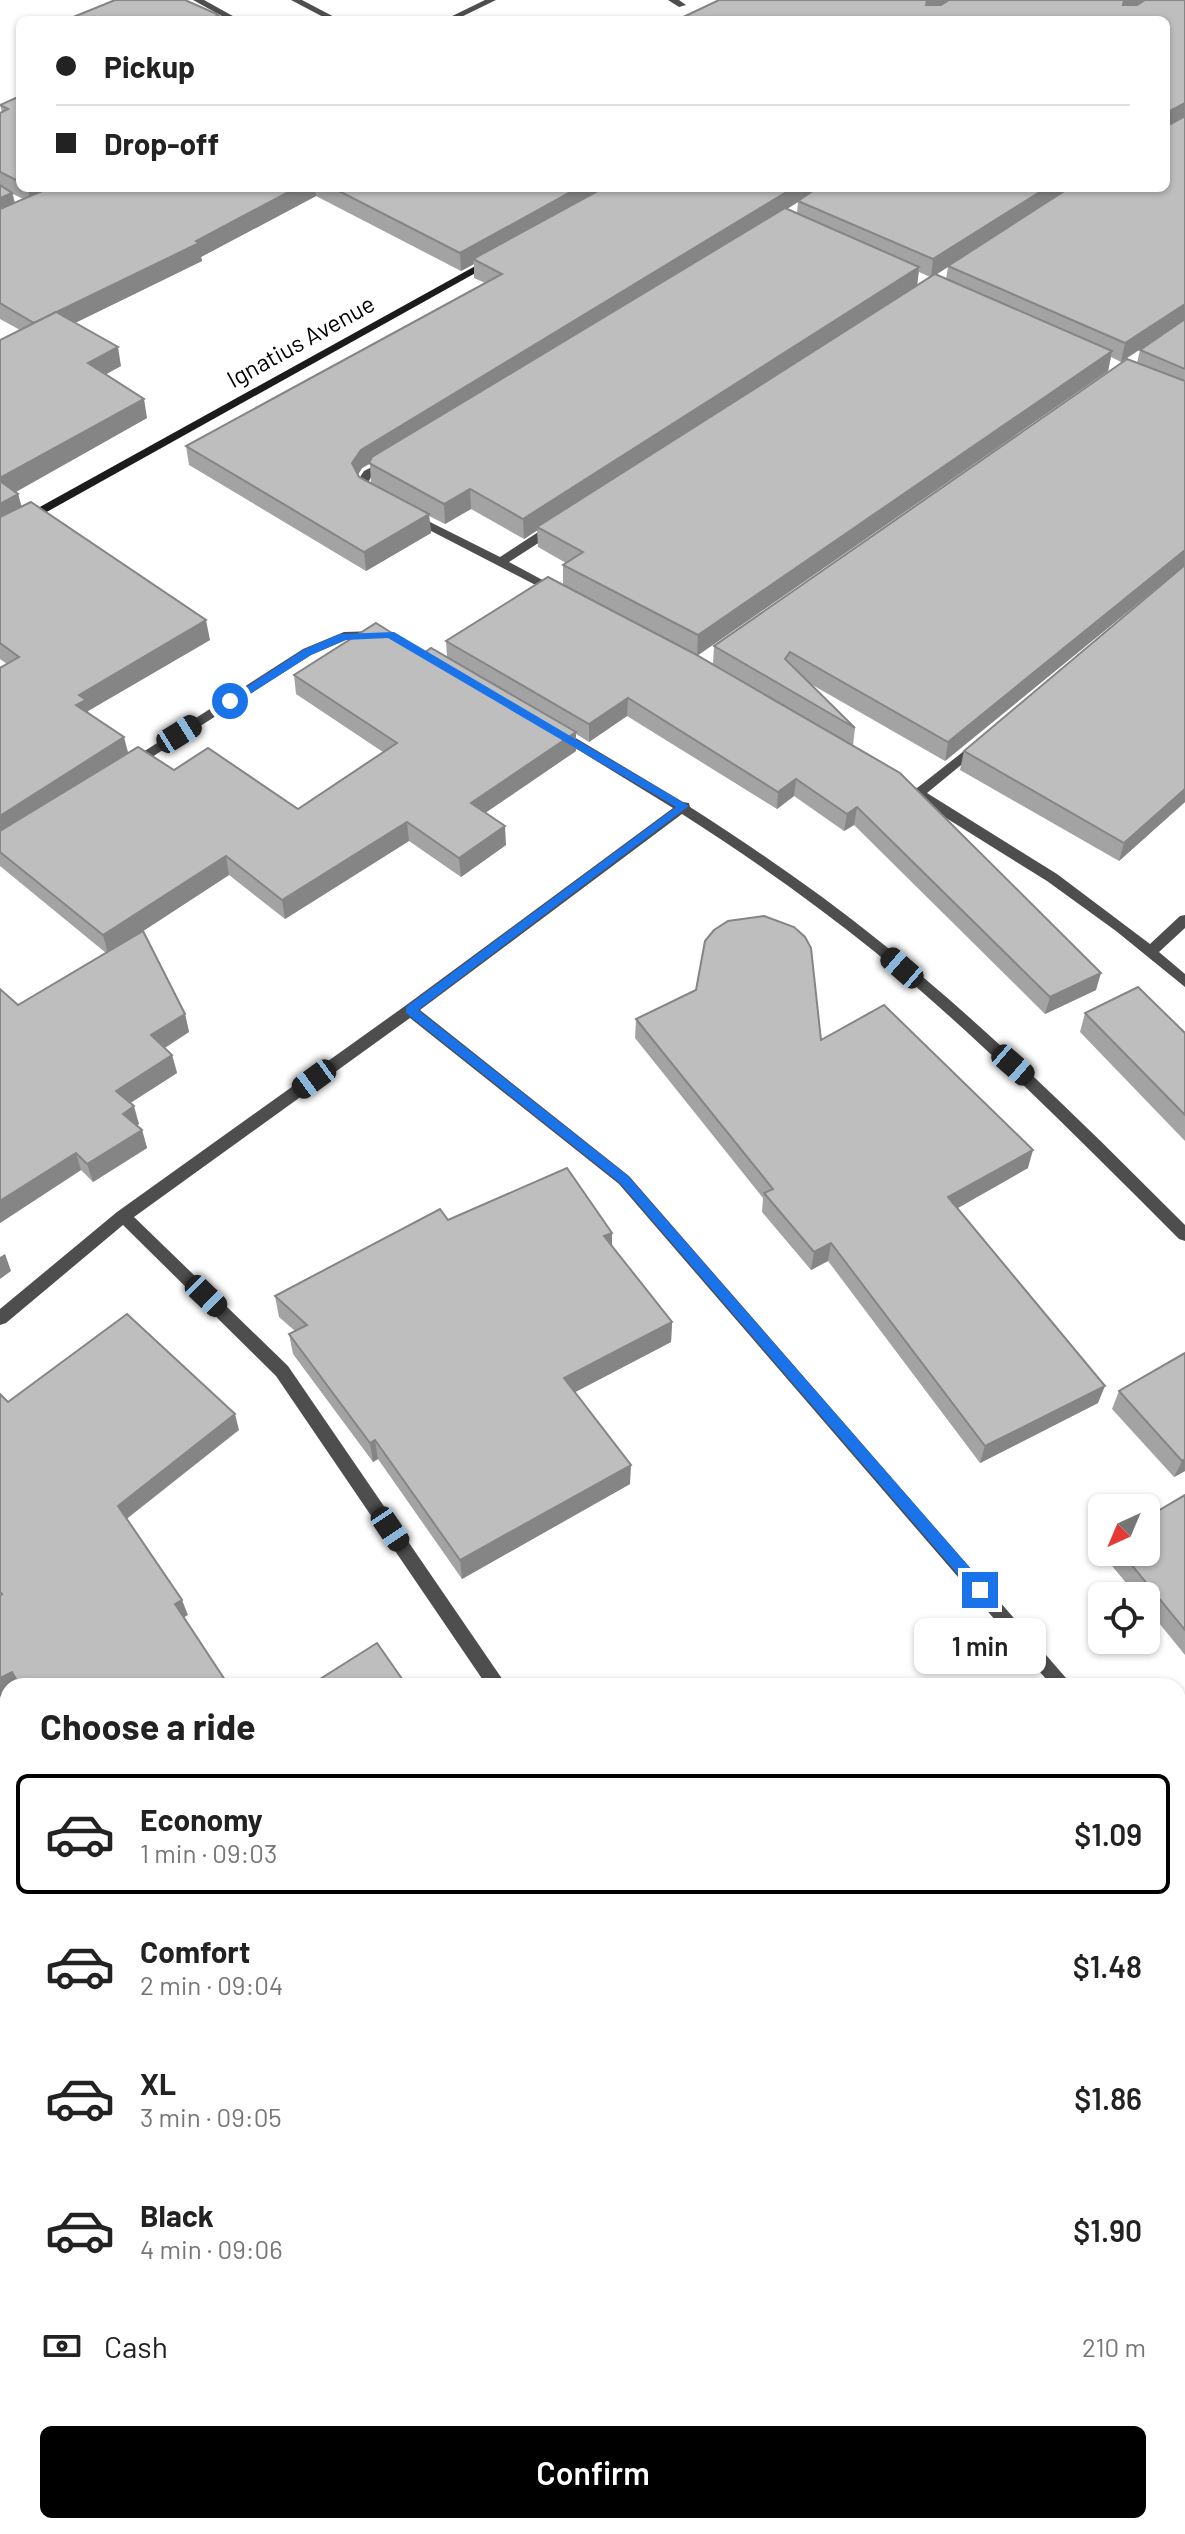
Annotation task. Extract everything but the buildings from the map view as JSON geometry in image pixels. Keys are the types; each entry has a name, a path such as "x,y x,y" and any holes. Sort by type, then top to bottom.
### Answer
{"street":[{"path":"197,0 228,16"},
{"path":"295,0 328,16"},
{"path":"457,16 492,0"},
{"path":"672,0 682,5"},
{"name":"Ignatius Avenue","path":"0,534 499,257"},
{"path":"379,500 366,491 362,483 368,473 395,457"},
{"path":"393,507 572,598"},
{"path":"502,561 569,518"},
{"path":"120,771 307,652 344,636 390,634"},
{"path":"551,728 684,806 879,948 1035,1085 1185,1235"},
{"path":"918,794 991,733"},
{"path":"891,778 1029,865 1151,951 1185,982"},
{"path":"0,1318 123,1216 410,1010 684,806"},
{"path":"1151,951 1185,920"},
{"path":"410,1010 624,1180 1057,1678"},
{"path":"123,1216 282,1371 493,1678"}],"route":[{"path":"230,701 307,652 344,636 390,634 684,806 410,1010 624,1180 980,1590"}]}
